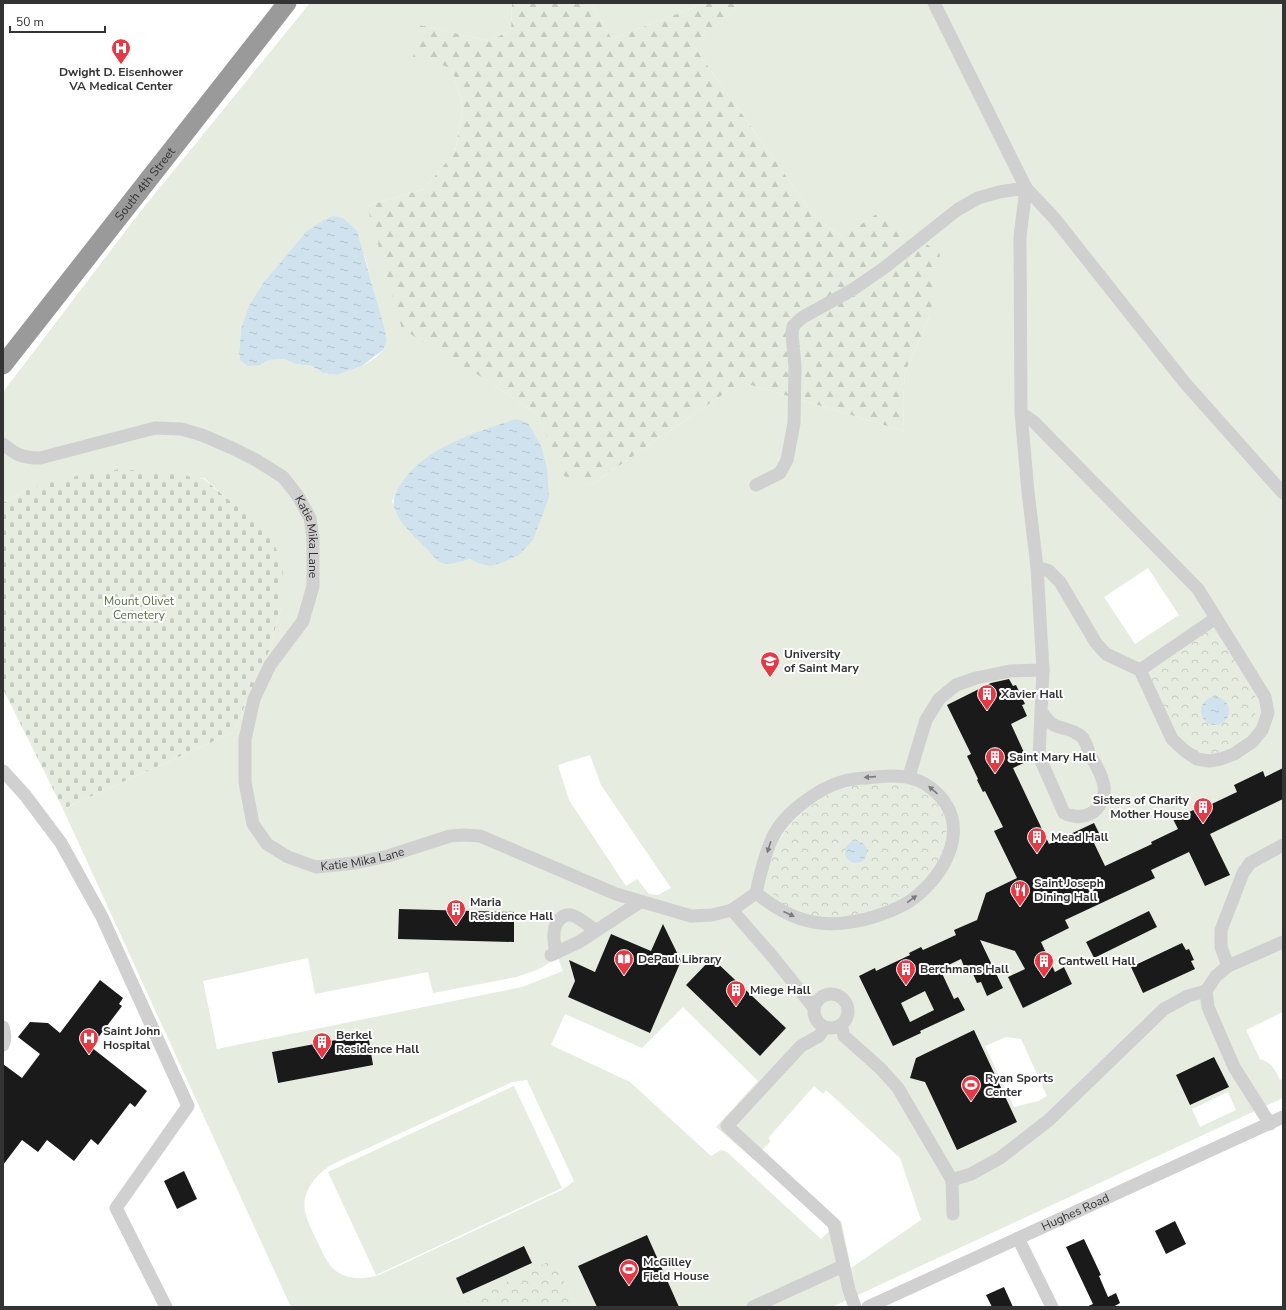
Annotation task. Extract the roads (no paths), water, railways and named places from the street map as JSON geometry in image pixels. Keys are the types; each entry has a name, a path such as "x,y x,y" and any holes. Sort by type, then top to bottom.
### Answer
{"highway":[{"name":"South 4th Street","path":"3,365 287,3"}],"street":[{"path":"934,3 1026,188 1056,219 1185,382 1283,494"},
{"path":"1026,188 1020,237 1021,413 1028,492 1037,567 1044,670 1041,711 1039,756 1064,813 1072,817 1082,817 1090,814 1098,808 1102,801 1104,783 1082,737 1069,730 1058,728 1046,719 1041,711"},
{"path":"756,485 780,473 787,460 794,417 795,366 792,335 793,326 803,317 852,290 884,268 957,210 978,198 999,192 1026,188"},
{"path":"1021,413 1034,422 1198,589 1265,697 1268,713 1262,730 1252,742 1234,754 1221,759 1209,761 1197,759 1185,751 1172,739 1140,670 1106,654 1096,643 1060,582 1049,571 1037,567"},
{"name":"Katie Mika Lane","path":"3,444 14,453 26,458 40,458 155,428 180,429 202,435 256,460 283,477 298,496 310,518 314,538 313,586 303,621 270,665 254,699 245,740 245,782 253,824 267,844 288,857 316,867 356,863 388,856 450,836 480,836 616,894 640,902 691,916 712,915 732,910"},
{"path":"1140,670 1216,618"},
{"path":"909,776 926,720 939,699 956,685 976,678 1010,671 1044,670"},
{"path":"3,771 26,795 69,857 102,917 188,1106 116,1208 166,1307"},
{"path":"756,893 771,905 788,915 812,922 831,924 847,923 866,919 898,908 910,901 929,885 940,870 950,852 953,833 951,815 944,801 931,787 909,776 887,776 843,781 826,788 806,800 788,814 771,839 756,893 732,910 814,1008 816,1019 824,1027 836,1028 841,1025 847,1017 848,1011 844,1001 840,997 830,994 824,996 816,1003 814,1008"},
{"path":"1228,966 1221,947 1221,930 1243,873 1250,863 1283,845"},
{"path":"595,930 573,915 567,914 558,921 554,933 556,944 553,954 579,942 595,930 640,902"},
{"path":"952,1180 971,1174 1000,1158 1049,1120 1164,1009 1188,996 1206,991 1216,976 1228,966 1283,942"},
{"path":"1206,991 1208,1007 1234,1067 1270,1124"},
{"path":"841,1025 844,1036 880,1068 898,1088 952,1180 953,1214"},
{"path":"3,1027 5,1042 3,1045"},
{"path":"824,1027 819,1036 801,1046 727,1126 834,1224 849,1290 856,1307"},
{"name":"Hughes Road","path":"875,1306 1018,1238 1283,1117"},
{"path":"1018,1238 1052,1307"},
{"path":"752,1307 843,1266"}],"water":[{"path":"333,216 343,218 357,231 384,327 387,341 383,350 362,366 337,375 323,373 312,366 295,364 284,359 270,360 260,365 248,366 240,360 239,353 241,329 249,306 264,282 307,231"},
{"path":"516,419 528,423 541,446 547,468 549,497 533,540 519,555 491,566 477,563 470,559 451,564 440,562 409,531 398,517 394,502 395,495 404,479 416,466 431,455 464,437"},
{"path":"1215,697 1225,701 1229,711 1225,721 1215,725 1205,721 1201,711 1205,701"},
{"path":"856,841 864,844 867,852 864,860 856,863 848,860 845,852 848,844"}],"place":[{"name":"Dwight D. Eisenhower VA Medical Center","path":"121,65"},
{"name":"University of Saint Mary","path":"770,678"},
{"name":"Xavier Hall","path":"987,711"},
{"name":"Saint Mary Hall","path":"995,774"},
{"name":"Sisters of Charity Mother House","path":"1203,824"},
{"name":"Mead Hall","path":"1037,854"},
{"name":"Saint Joseph Dining Hall","path":"1020,907"},
{"name":"Maria Residence Hall","path":"456,926"},
{"name":"DePaul Library","path":"624,976"},
{"name":"Cantwell Hall","path":"1044,978"},
{"name":"Berchmans Hall","path":"906,986"},
{"name":"Miege Hall","path":"736,1007"},
{"name":"Saint John Hospital","path":"89,1055"},
{"name":"Berkel Residence Hall","path":"322,1059"},
{"name":"Ryan Sports Center","path":"971,1102"},
{"name":"McGilley Field House","path":"629,1286"}],"park label":[{"name":"Mount Olivet Cemetery","path":"139,608"}]}
